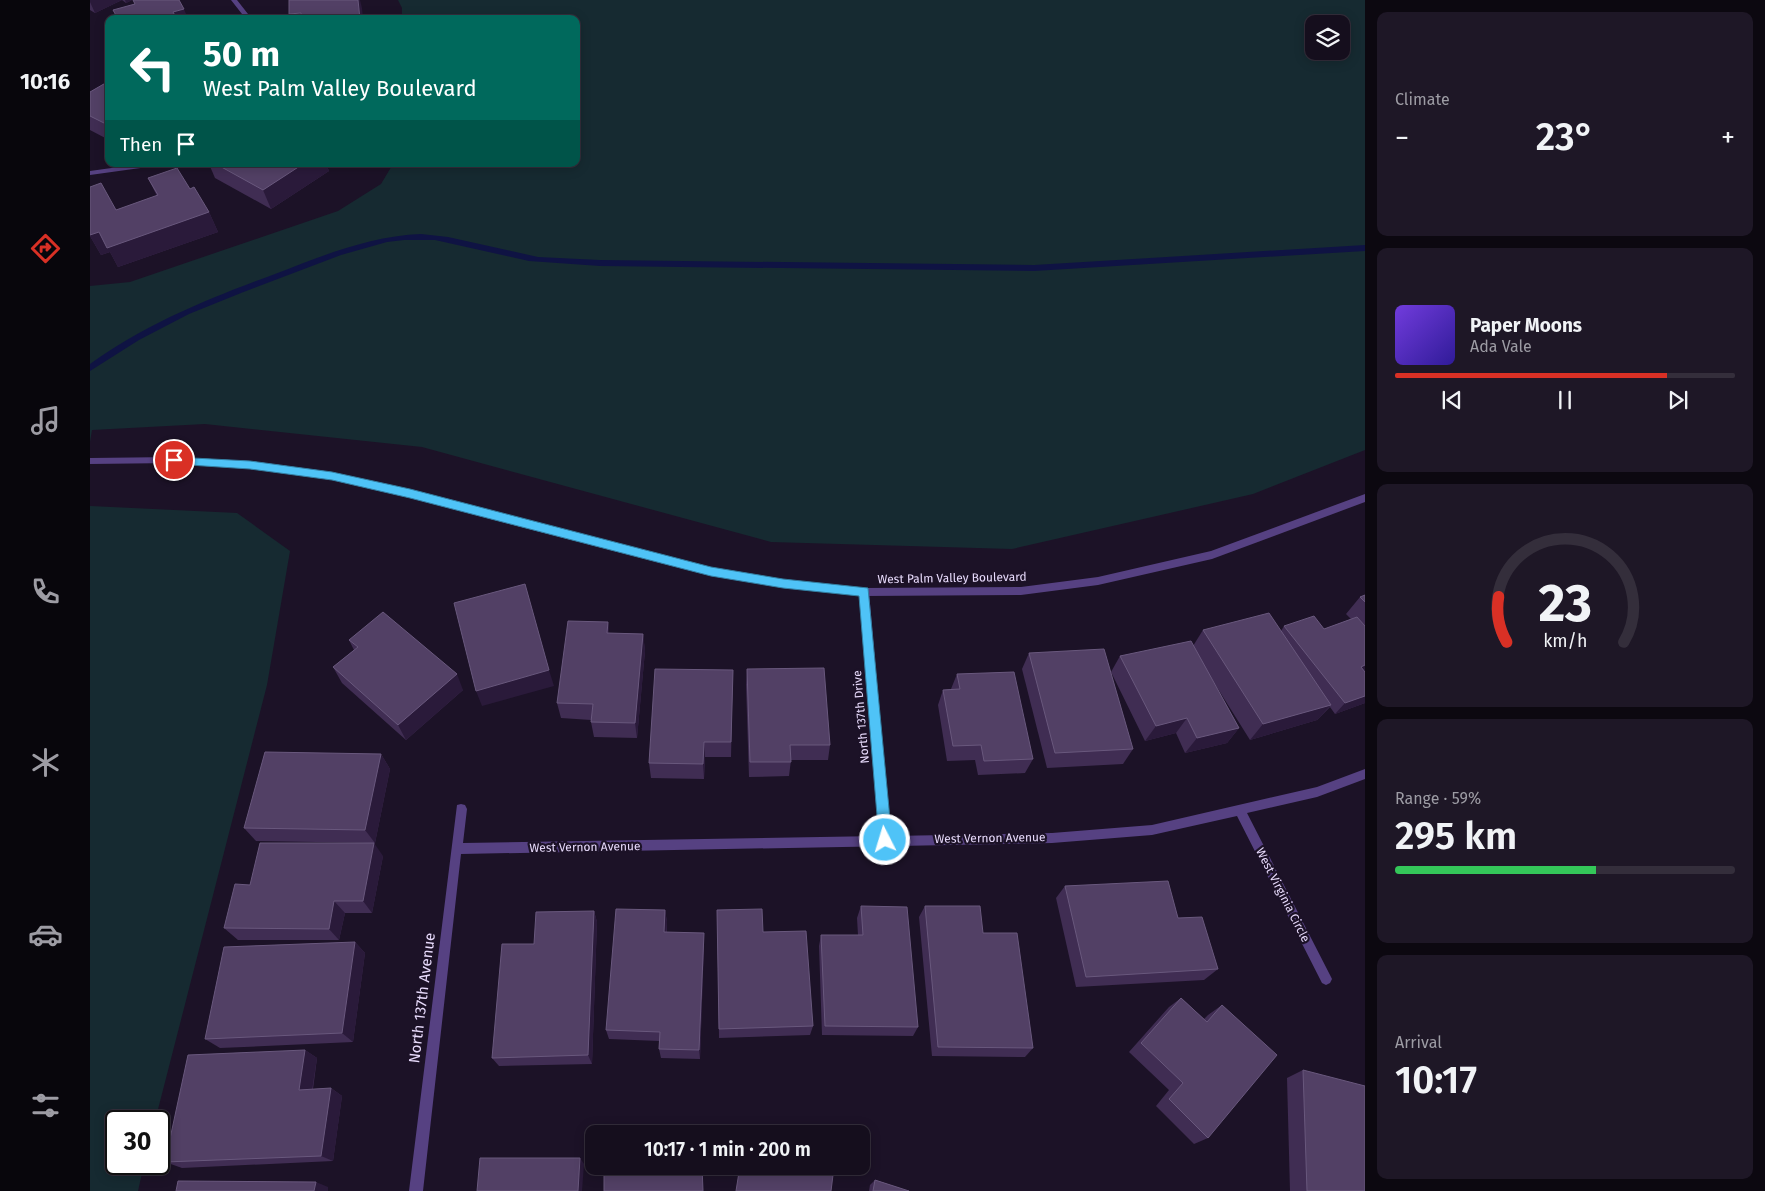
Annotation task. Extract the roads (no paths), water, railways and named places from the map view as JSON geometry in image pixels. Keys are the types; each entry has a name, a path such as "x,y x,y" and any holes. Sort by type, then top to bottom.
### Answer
{"street":[{"path":"234,0 245,15"},
{"path":"90,173 133,167"},
{"name":"West Palm Valley Boulevard","path":"90,461 174,460 241,464 332,476 410,494 711,572 783,584 864,592 1020,590 1098,581 1212,555 1365,498"},
{"name":"North 137th Drive","path":"864,592 885,840"},
{"name":"West Vernon Avenue","path":"457,849 1052,838 1143,831 1240,811 1317,792 1365,774"},
{"name":"North 137th Avenue","path":"416,1191 461,809"},
{"name":"West Virginia Circle","path":"1240,811 1326,979"}],"waterway":[{"path":"90,368 112,352 161,324 212,301 338,253 370,243 404,238 435,238 516,255 556,261 1034,268 1365,248"}]}
